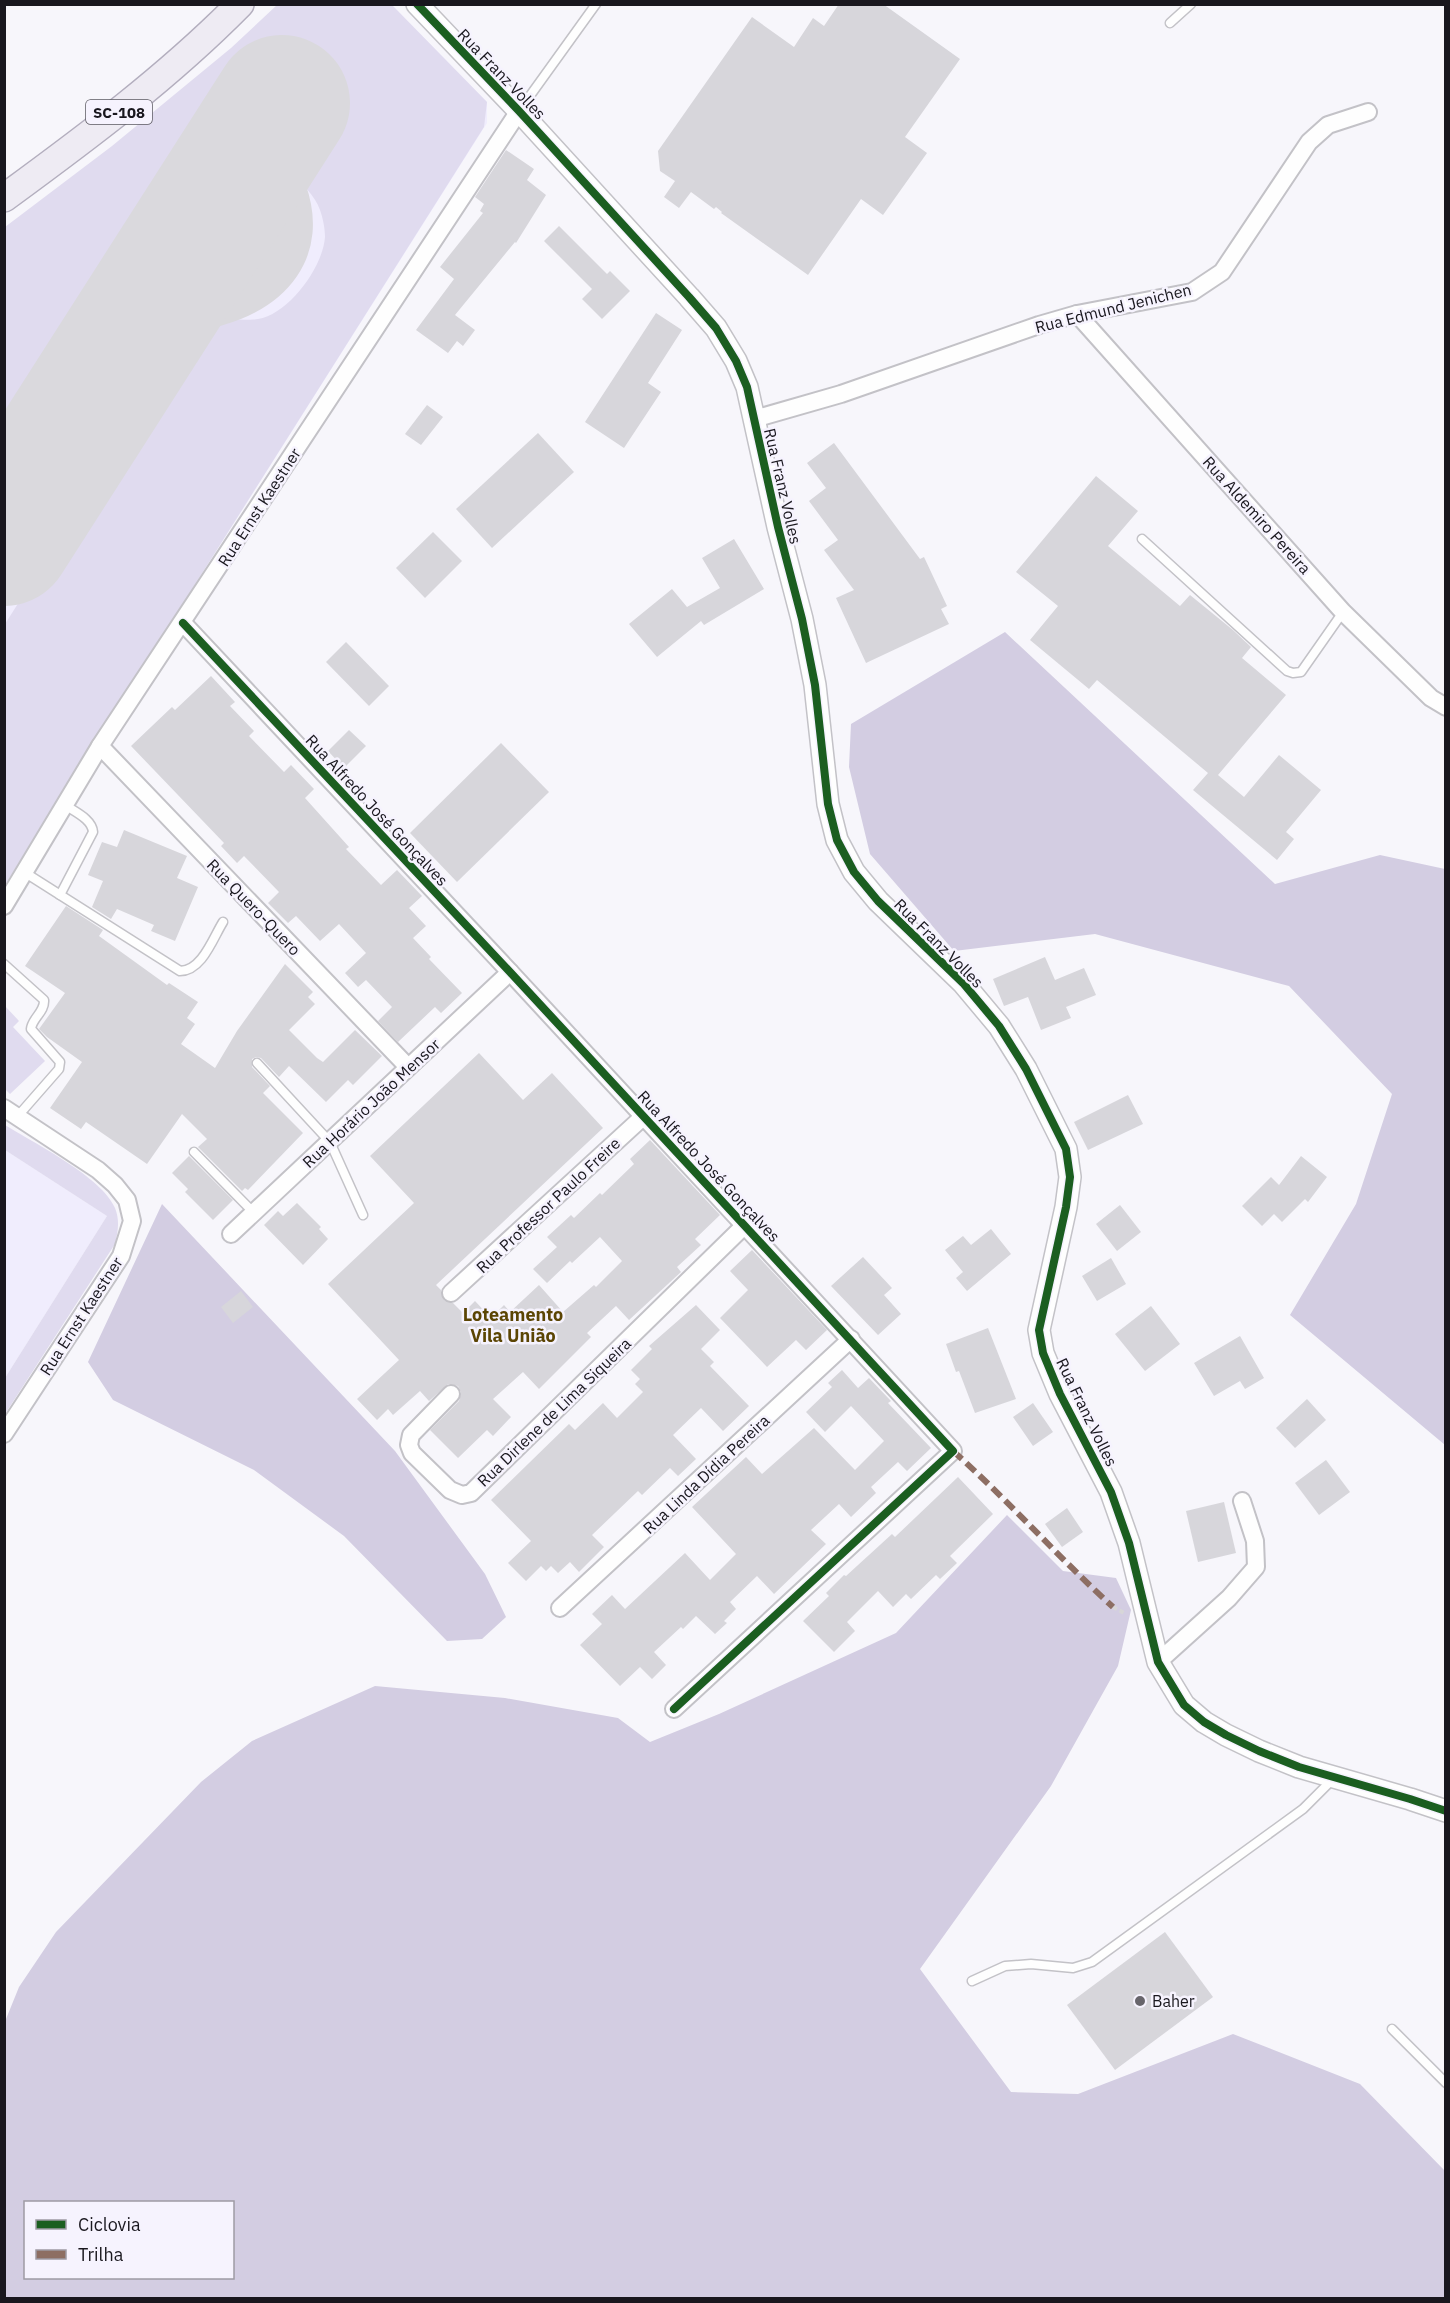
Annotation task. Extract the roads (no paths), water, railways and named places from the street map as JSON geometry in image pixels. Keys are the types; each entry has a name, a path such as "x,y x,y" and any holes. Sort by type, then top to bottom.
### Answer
{"main road":[{"name":"SC-108","path":"4,198 87,138 147,89 240,4"}],"street":[{"name":"Rua Franz Volles","path":"417,4 519,111 689,297 716,328 740,370 747,387 778,526 802,619 815,685 828,804 837,840 854,872 878,901 963,982 999,1026 1026,1069 1065,1149 1070,1177 1066,1207 1039,1330 1043,1353 1060,1394 1111,1492 1129,1543 1158,1662 1184,1705 1204,1722 1259,1751 1299,1767 1446,1811"},
{"name":"Rua Ernst Kaestner","path":"4,906 100,746 519,111"},
{"name":"Rua Edmund Jenichen","path":"754,419 842,394 1007,335 1077,314 1192,292 1221,272 1309,142 1328,125 1368,112"},
{"name":"Rua Aldemiro Pereira","path":"1077,314 1343,612 1431,698 1446,707"},
{"name":"Rua Alfredo José Gonçalves","path":"183,623 746,1225 953,1451 674,1709"},
{"name":"Rua Quero-Quero","path":"100,746 408,1067"},
{"name":"Rua Horário João Mensor","path":"231,1234 510,972"},
{"name":"Rua Ernst Kaestner","path":"4,1434 121,1256 132,1221 127,1200 115,1185 98,1170 11,1113"},
{"name":"Rua Professor Paulo Freire","path":"452,1293 644,1116"},
{"name":"Rua Dirlene de Lima Siqueira","path":"451,1394 411,1435 409,1445 412,1454 450,1490 462,1495 471,1493 746,1225"},
{"name":"Rua Linda Dídia Pereira","path":"560,1608 852,1340"},
{"path":"1158,1662 1229,1598 1256,1567 1254,1541 1242,1501"}],"lane":[{"path":"519,111 596,4"},
{"path":"1170,23 1191,4"},
{"path":"1142,539 1293,674 1301,672 1343,612"},
{"path":"60,895 93,832 93,827 88,820 65,805"},
{"path":"24,872 180,971 187,971 199,963 223,921"},
{"path":"4,964 44,1000 44,1008 32,1022 31,1029 60,1062 59,1069 11,1113"},
{"path":"257,1063 330,1142 363,1215"},
{"path":"194,1152 254,1213"},
{"path":"972,1981 1005,1966 1030,1964 1073,1968 1092,1962 1303,1809 1335,1777"},
{"path":"1392,2029 1446,2083"}],"place":[{"name":"Baher","path":"1140,2001"}],"district":[{"name":"Loteamento Vila União","path":"513,1324"}]}
